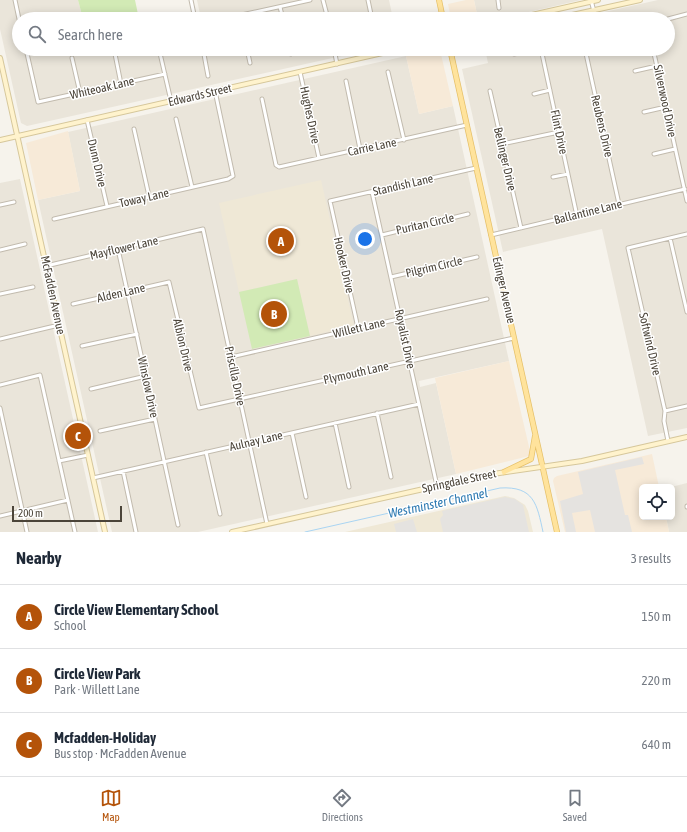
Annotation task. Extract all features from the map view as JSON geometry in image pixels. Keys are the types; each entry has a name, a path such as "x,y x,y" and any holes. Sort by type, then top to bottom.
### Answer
{"main road":[{"path":"439,0 442,12"},
{"name":"Edinger Avenue","path":"452,56 557,532"},
{"path":"504,472 531,459 535,433"}],"street":[{"path":"15,0 18,12"},
{"path":"191,0 194,12"},
{"path":"260,12 310,0"},
{"path":"323,0 326,12"},
{"path":"368,0 371,12"},
{"path":"498,0 499,8"},
{"path":"544,12 598,0"},
{"path":"585,12 640,0"},
{"path":"591,1 594,10"},
{"path":"280,7 281,12"},
{"path":"675,17 687,14"},
{"name":"Whiteoak Lane","path":"28,56 38,102 165,74"},
{"path":"115,56 121,84"},
{"path":"161,56 171,101"},
{"path":"204,56 208,76"},
{"path":"248,56 250,63"},
{"path":"335,56 337,64"},
{"name":"Edwards Street","path":"0,140 371,56"},
{"name":"Flint Drive","path":"543,56 577,216"},
{"name":"Reubens Drive","path":"587,56 619,204"},
{"name":"Silverwood Drive","path":"655,56 687,201"},
{"name":"McFadden Avenue","path":"0,58 105,532"},
{"path":"72,58 80,93"},
{"path":"635,71 657,66"},
{"name":"Hughes Drive","path":"300,72 319,158"},
{"path":"388,72 404,140"},
{"path":"346,81 360,149"},
{"path":"534,94 550,90"},
{"name":"Toway Lane","path":"54,219 228,179 233,176 215,91"},
{"name":"Bellinger Drive","path":"490,91 521,228"},
{"name":"Carrie Lane","path":"262,99 277,167 467,125"},
{"path":"644,112 666,107"},
{"path":"176,119 192,187"},
{"name":"Dunn Drive","path":"87,120 107,206"},
{"path":"134,129 149,196"},
{"path":"502,144 559,132"},
{"path":"654,154 676,149"},
{"name":"Standish Lane","path":"330,201 476,168"},
{"path":"553,178 568,174"},
{"name":"Ballantine Lane","path":"491,235 577,216 619,204 684,189"},
{"name":"Royalist Drive","path":"372,192 438,486"},
{"name":"Hooker Drive","path":"330,201 358,328"},
{"path":"0,205 14,202"},
{"name":"Puritan Circle","path":"382,235 468,214"},
{"name":"Mayflower Lane","path":"46,266 202,229"},
{"name":"Priscilla Drive","path":"202,229 267,524"},
{"path":"687,234 670,238 687,312"},
{"name":"Softwind Drive","path":"668,441 664,421 665,411 628,248 670,238"},
{"path":"0,250 25,244"},
{"name":"Winslow Drive","path":"118,249 178,525"},
{"name":"Pilgrim Circle","path":"391,277 477,257"},
{"name":"Alden Lane","path":"73,304 169,282"},
{"name":"Albion Drive","path":"169,282 198,408"},
{"path":"0,294 33,287"},
{"name":"Willett Lane","path":"231,357 487,299"},
{"path":"0,339 59,325"},
{"path":"82,346 137,334"},
{"name":"Plymouth Lane","path":"198,408 514,338"},
{"path":"0,385 40,374 75,532"},
{"path":"91,389 146,376"},
{"name":"Aulnay Lane","path":"93,478 419,404"},
{"path":"665,411 687,406"},
{"path":"0,408 27,532"},
{"path":"377,413 391,477"},
{"path":"100,431 155,419"},
{"path":"335,423 349,487"},
{"path":"292,433 306,497"},
{"name":"Springdale Street","path":"232,532 504,472 543,468 582,461 687,437"},
{"path":"206,452 220,514"},
{"path":"59,461 88,455"},
{"path":"123,471 136,532"},
{"path":"0,516 68,500"}],"shaded area":[{"path":"0,0 78,0 81,12 12,12 12,56 342,56 27,126 21,123 0,29"},
{"path":"197,0 389,0 392,12 200,12"},
{"path":"466,0 474,0 477,12 450,12 448,4"},
{"path":"474,0 581,0 529,12 477,12"},
{"path":"658,0 687,0 687,428 648,436 602,229 503,252 462,69 488,63 486,56 675,56 675,12 604,12"},
{"path":"406,56 419,114 453,106 509,361 419,381 420,387 436,383 456,474 198,532 112,532 38,200 80,191 68,132"},
{"path":"406,56 441,56 453,106 419,114"},
{"path":"68,131 80,191 38,200 26,143"},
{"path":"20,179 98,532 0,532 0,183"},
{"path":"321,180 354,326 310,336 297,279 239,292 219,203"},
{"path":"509,361 530,451 529,456 456,474 435,378"},
{"path":"652,454 658,484 639,484 639,520 667,520 669,532 565,532 553,481 557,476"},
{"path":"642,457 644,464 615,470 625,515 628,515 632,532 595,532 590,510 572,513 576,532 566,532 560,501 583,494 578,472"},
{"path":"687,483 687,532 669,532 667,520 675,520 675,486"},
{"path":"505,496 514,498 525,505 533,532 345,532"},
{"path":"505,497 515,499 523,505 529,532 443,532 440,519 443,515 442,511"},
{"path":"413,519 417,532 396,532 394,524"}],"green space":[{"path":"78,0 135,0 138,12 81,12"},
{"path":"297,279 310,336 252,349 239,292"}],"waterway":[{"name":"Westminster Channel","path":"305,532 500,488 520,490 532,499 539,513 543,532"}],"place":[{"name":"Circle View Elementary School","path":"281,241"},
{"name":"Circle View Park","path":"274,314"},
{"name":"Mcfadden-Holiday","path":"78,436"}]}
